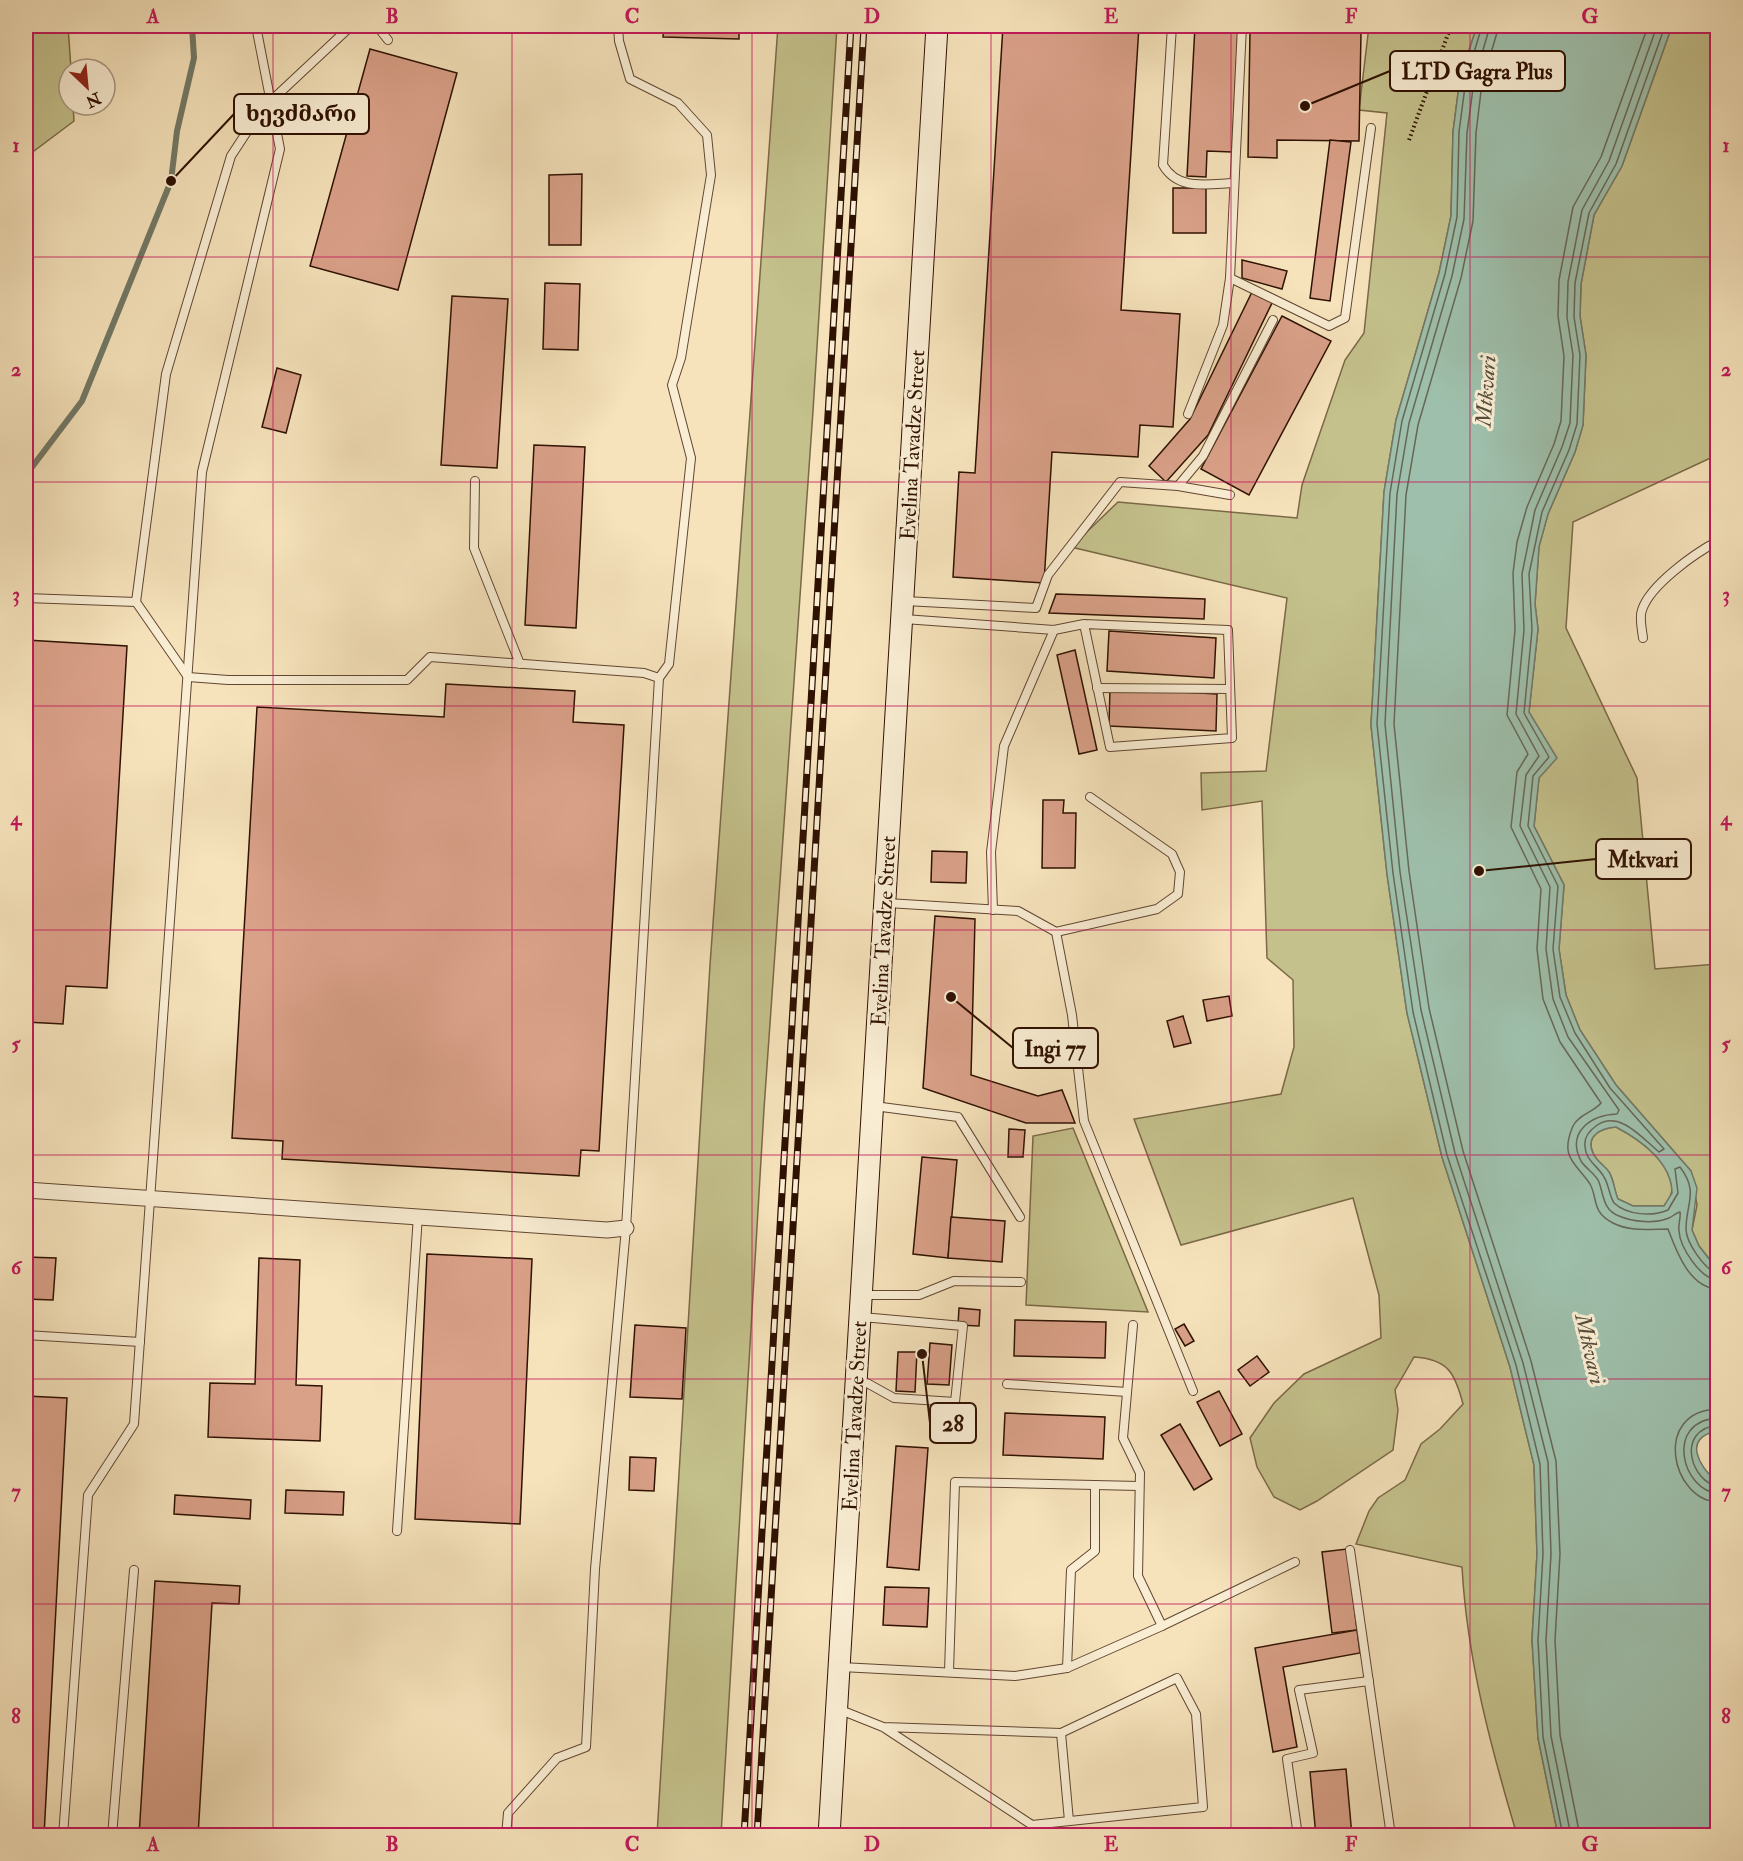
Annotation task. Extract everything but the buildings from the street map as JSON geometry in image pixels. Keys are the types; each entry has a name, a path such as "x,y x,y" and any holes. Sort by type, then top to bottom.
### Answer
{"main road":[{"name":"Evelina Tavadze Street","path":"829,1836 937,26"}],"street":[{"path":"26,1190 418,1215 608,1230 626,1228"}],"lane":[{"path":"63,1836 88,1495 134,1424 202,472 280,149 273,100 256,26"},
{"path":"188,677 136,602 166,374 231,156 252,124 273,100 351,26"},
{"path":"377,26 388,40"},
{"path":"506,1836 508,1813 557,1758 586,1747 596,1569 626,1228 659,678 669,664 691,458 672,385 681,358 711,175 707,135 678,103 630,79 619,41 618,26"},
{"path":"1172,26 1162,165 1168,174 1183,184 1234,183"},
{"path":"1188,414 1223,325 1230,278 1242,26"},
{"path":"1230,278 1329,326 1345,318 1371,128"},
{"path":"1178,486 1203,456 1273,320"},
{"path":"475,480 474,549 520,664"},
{"path":"903,610 1036,608 1048,575 1120,482 1178,486 1230,495"},
{"path":"1643,638 1641,612 1654,590 1698,551 1718,541"},
{"path":"26,598 136,602"},
{"path":"903,610 1054,630 1084,624 1228,630 1232,738 1110,747 1084,624"},
{"path":"993,910 992,852 1004,746 1054,630"},
{"path":"188,677 228,680 407,680 430,657 644,673 659,678"},
{"path":"1096,688 1230,689"},
{"path":"886,903 1018,911 1056,932 1157,909 1178,894 1180,872 1172,854 1090,797"},
{"path":"1056,932 1072,1015 1084,1121 1193,1391"},
{"path":"873,1106 958,1117 1020,1217"},
{"path":"398,1531 418,1215"},
{"path":"862,1295 919,1295 954,1281 1022,1282"},
{"path":"857,1378 894,1398 955,1402 963,1326 861,1317"},
{"path":"1133,1325 1123,1438 1140,1473 1138,1576 1162,1626"},
{"path":"26,1335 140,1342"},
{"path":"1007,1384 1127,1392"},
{"path":"949,1672 955,1482 1140,1486"},
{"path":"1067,1668 1071,1569 1095,1551 1095,1485"},
{"path":"1350,1550 1391,1836"},
{"path":"840,1667 1016,1676 1067,1668 1162,1626 1295,1562"},
{"path":"112,1836 134,1570"},
{"path":"837,1708 883,1727 1032,1825 1203,1807 1196,1714 1178,1678 1061,1733 883,1727"},
{"path":"1298,1836 1287,1759 1313,1754 1299,1690 1369,1681"},
{"path":"1061,1733 1069,1821"}],"path":[{"path":"1409,140 1451,26"}],"shaded area":[{"path":"26,26 68,26 70,57 57,57 57,117 74,117 74,121 26,157"},
{"path":"778,26 837,26 813,411 764,1109 721,1835 657,1835 710,965"},
{"path":"1369,26 1477,26 1460,78 1453,132 1451,216 1439,273 1396,420 1384,492 1371,725 1387,874 1407,1013 1442,1157 1510,1367 1534,1465 1537,1554 1532,1640 1538,1738 1558,1835 1517,1835 1498,1769 1475,1669 1462,1567 1356,1544 1369,1511 1378,1498 1405,1480 1421,1444 1440,1429 1463,1404 1453,1376 1435,1361 1414,1357 1395,1390 1398,1410 1393,1450 1300,1510 1274,1497 1257,1467 1250,1438 1274,1403 1304,1374 1381,1338 1379,1295 1353,1198 1181,1245 1134,1119 1281,1094 1294,1047 1293,980 1267,958 1262,801 1202,810 1201,773 1266,771 1287,598 1071,547 1118,502 1297,518 1302,485 1345,360 1364,333 1387,113 1359,110"},
{"path":"1672,26 1717,26 1717,455 1573,522 1566,628 1637,778 1655,969 1717,964 1717,1269 1699,1246 1692,1230 1697,1205 1691,1171 1616,1085 1580,1030 1566,995 1559,949 1564,885 1534,826 1539,777 1529,712 1538,629 1535,604 1539,546 1548,514 1575,452 1583,425 1586,355 1580,316 1581,284 1594,215 1622,166"},
{"path":"1616,1127 1650,1150 1668,1171 1672,1182 1671,1194 1664,1206 1633,1206 1618,1199 1611,1175 1596,1158 1591,1147 1596,1134"},
{"path":"1073,1128 1148,1312 1026,1305 1033,1136"}],"water":[{"path":"1477,26 1672,26 1622,166 1594,215 1581,284 1580,316 1586,355 1583,425 1575,452 1548,514 1539,547 1535,604 1538,629 1529,712 1557,758 1539,778 1534,826 1564,885 1559,949 1566,995 1580,1030 1616,1085 1691,1171 1697,1188 1692,1230 1699,1246 1717,1269 1717,1431 1700,1440 1697,1453 1704,1468 1717,1482 1717,1835 1558,1835 1538,1738 1532,1640 1537,1554 1534,1465 1510,1367 1442,1157 1407,1013 1387,874 1371,725 1384,492 1396,420 1439,273 1451,216 1453,132 1460,78","holes":["1616,1127 1645,1146 1661,1162 1667,1172 1672,1193 1664,1206 1633,1206 1618,1199 1609,1172 1594,1156 1591,1142 1596,1134"]}],"waterway":[{"path":"26,475 82,401 171,181 177,131 194,58 192,26"}],"railway":[{"path":"744,1836 851,26"},
{"path":"757,1836 864,26"}],"place":[{"name":"LTD Gagra Plus","path":"1305,106"},
{"name":"ხევძმარი","path":"171,181"},
{"name":"Mtkvari","path":"1479,871"},
{"name":"Ingi 77","path":"951,997"},
{"name":"28","path":"922,1354"}]}
